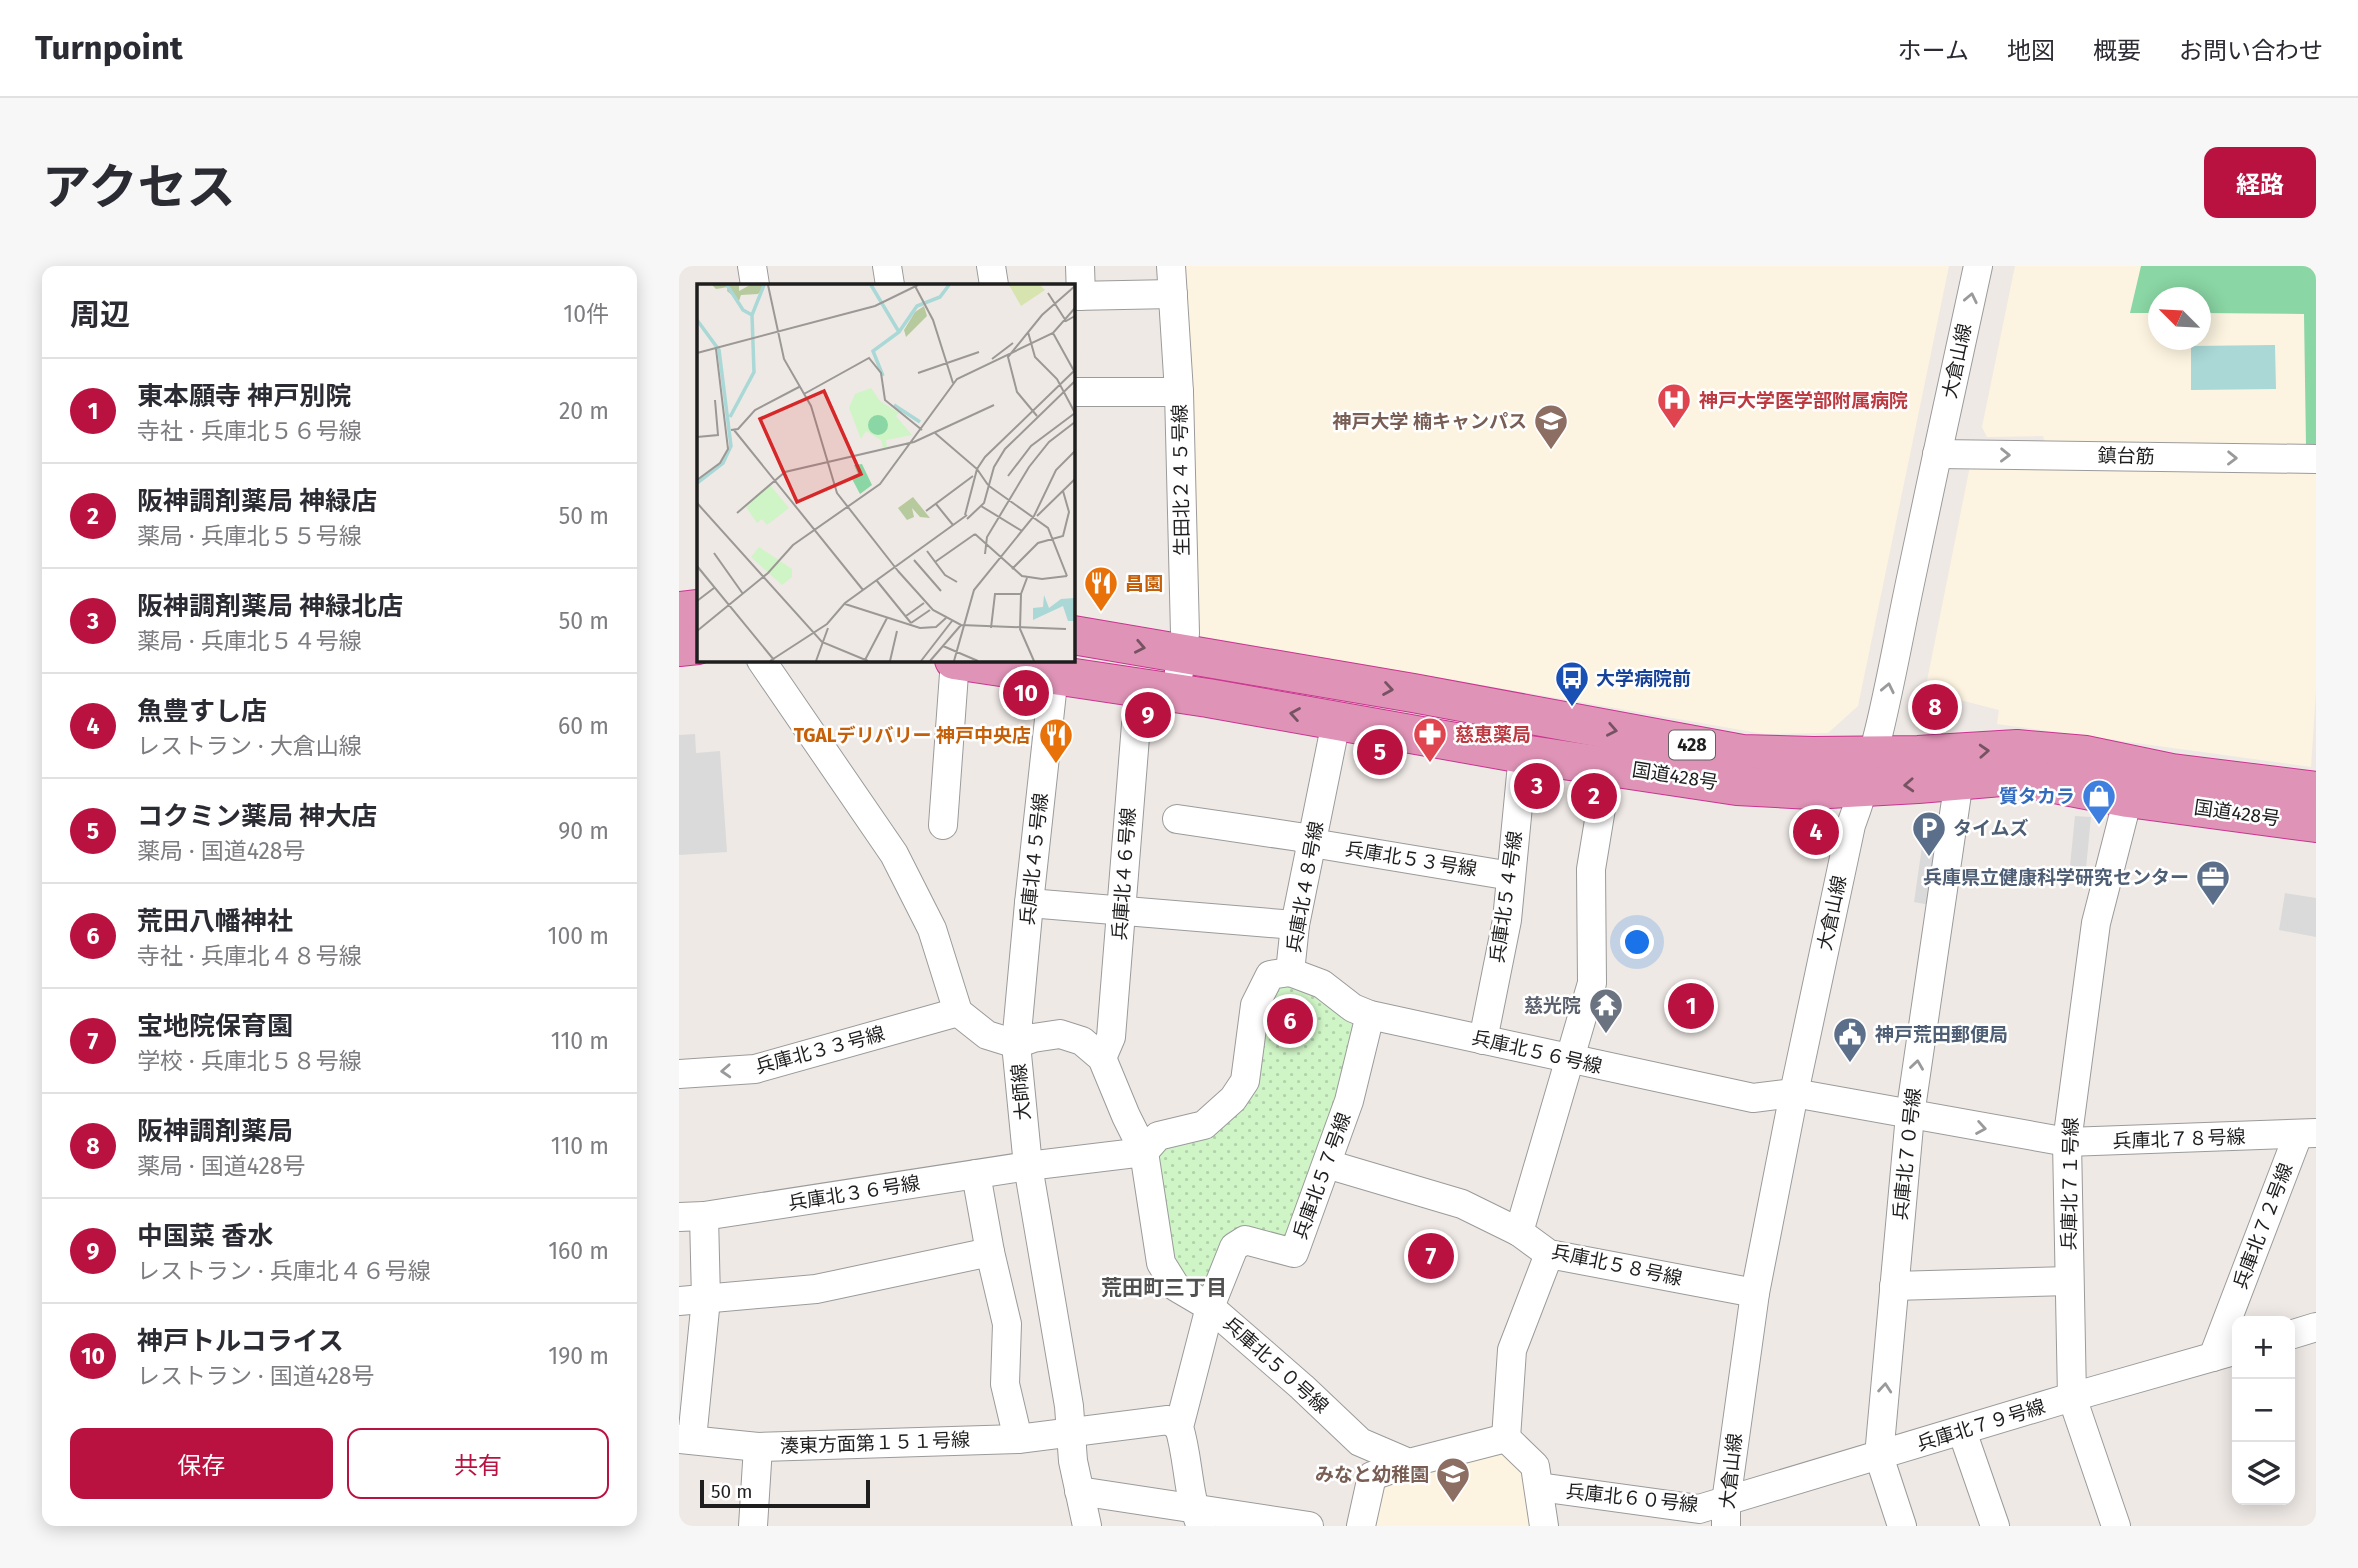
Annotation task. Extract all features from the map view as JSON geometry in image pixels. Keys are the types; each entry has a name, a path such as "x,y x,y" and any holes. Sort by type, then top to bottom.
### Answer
{"highway":[{"path":"679,611 697,609"},
{"name":"国道428号","path":"1075,635 1413,693 1742,754 1813,757 1870,771 1959,780 2013,776 2128,798 2316,823"},
{"path":"679,647 697,645"},
{"name":"国道428号","path":"969,662 1157,690 1523,754 1737,786 1811,790 1870,771 2017,749 2086,755 2172,773 2316,791"}],"street":[{"path":"752,266 755,284"},
{"path":"887,266 890,284"},
{"path":"992,266 994,284"},
{"path":"1080,266 1077,296 1173,294"},
{"name":"生田北２４５号線","path":"1157,690 1182,655 1185,634 1179,393 1171,266"},
{"name":"大倉山線","path":"1726,1514 1755,1293 1794,1093 1851,825 1870,771 1978,266"},
{"path":"1075,392 1179,393"},
{"name":"鎮台筋","path":"1937,454 2316,459"},
{"path":"762,662 894,854 932,929 958,1013"},
{"path":"943,825 955,662"},
{"name":"兵庫北４５号線","path":"1016,1044 1054,674"},
{"name":"兵庫北４６号線","path":"1102,1058 1111,1037 1122,911 1157,690"},
{"name":"兵庫北４８号線","path":"1028,1166 1144,1152 1158,1136 1204,1125 1233,1099 1245,1081 1255,1005 1270,975 1290,972 1295,925 1336,722"},
{"name":"兵庫北５４号線","path":"1483,1040 1507,920 1523,754"},
{"path":"1519,1232 1592,983 1591,869 1608,766"},
{"name":"兵庫北７０号線","path":"1902,1526 1879,1456 1910,1115 1959,780"},
{"name":"兵庫北７１号線","path":"2116,1526 2072,1397 2067,1142 2096,923 2128,798"},
{"name":"兵庫北５３号線","path":"1177,819 1300,837 1312,843 1511,876"},
{"path":"1029,903 1295,925"},
{"name":"兵庫北５６号線","path":"1290,972 1322,985 1353,1008 1370,1015 1753,1098 1794,1093"},
{"name":"大師線","path":"958,1013 987,1035 1016,1044 1028,1166 1069,1406 1073,1461 1087,1526"},
{"name":"兵庫北３３号線","path":"679,1073 755,1069 958,1013"},
{"name":"兵庫北５７号線","path":"1210,1307 1234,1247 1245,1240 1294,1253 1349,1101 1370,1015"},
{"path":"1016,1044 1059,1034 1082,1041 1102,1058"},
{"name":"兵庫北５０号線","path":"1102,1058 1144,1152 1161,1263 1176,1287 1210,1307 1303,1387 1360,1442 1409,1463"},
{"name":"兵庫北７８号線","path":"1794,1093 2067,1142 2307,1134"},
{"name":"兵庫北７２号線","path":"2225,1354 2307,1134"},
{"name":"兵庫北５８号線","path":"1327,1164 1462,1204 1519,1232 1549,1254 1755,1293"},
{"name":"兵庫北３６号線","path":"692,1216 1028,1166"},
{"path":"976,1174 1007,1324 1005,1384 1018,1439"},
{"path":"686,1439 692,1300 692,1216"},
{"path":"692,1300 816,1289 990,1252"},
{"path":"1544,1526 1535,1466 1506,1438 1512,1350 1549,1254"},
{"path":"1894,1286 2069,1281"},
{"path":"1198,1518 1179,1427 1210,1307"},
{"path":"2295,1333 2316,1327"},
{"name":"兵庫北７９号線","path":"1726,1514 1754,1491 2225,1354"},
{"name":"湊東方面第１５１号線","path":"686,1439 758,1447 1018,1439 1168,1420 1179,1427"},
{"path":"1962,1431 1995,1526"},
{"path":"1361,1526 1372,1476 1409,1463 1506,1438"},
{"path":"753,1526 758,1447"},
{"name":"兵庫北６０号線","path":"1539,1488 1726,1514"},
{"path":"1079,1491 1198,1518 1309,1526"}],"shaded area":[{"name":"神戸大学 楠キャンパス","path":"1183,266 1949,266 1858,706 1828,733 1764,734 1200,636"},
{"path":"2015,266 2316,266 2316,450 2046,446 2043,436 1987,437 1982,427"},
{"path":"1970,466 2316,473 2316,691 2311,767 1997,724 1999,710 1925,691"},
{"path":"695,734 696,753 720,751 727,852 679,855 679,735"},
{"name":"タイムズ","path":"1927,812 1943,814 1930,905 1914,902"},
{"path":"2075,816 2091,817 2086,868 2070,866"},
{"path":"2285,893 2316,898 2316,937 2279,930"},
{"name":"みなと幼稚園","path":"1507,1449 1526,1474 1534,1526 1370,1526 1380,1481"}],"green space":[{"path":"2141,266 2316,266 2316,445 2306,446 2304,314 2211,313 2211,287 2148,287 2148,313 2130,313"},
{"path":"1277,986 1315,992 1356,1028 1338,1099 1283,1241 1247,1233 1210,1293 1199,1290 1172,1264 1155,1163 1166,1145 1207,1135"}],"water":[{"path":"2275,345 2276,389 2191,390 2191,350 2211,350 2211,346"}],"place":[{"name":"神戸大学医学部附属病院","path":"1674,430"},
{"name":"神戸大学 楠キャンパス","path":"1551,451"},
{"name":"昌園","path":"1101,613"},
{"name":"神戸トルコライス","path":"1026,693"},
{"name":"阪神調剤薬局","path":"1935,707"},
{"name":"大学病院前","path":"1572,708"},
{"name":"中国菜 香水","path":"1148,715"},
{"name":"コクミン薬局 神大店","path":"1380,752"},
{"name":"慈恵薬局","path":"1430,764"},
{"name":"TGALデリバリー 神戸中央店","path":"1056,765"},
{"name":"阪神調剤薬局 神緑北店","path":"1537,786"},
{"name":"阪神調剤薬局 神緑店","path":"1594,796"},
{"name":"質タカラ","path":"2099,826"},
{"name":"魚豊すし店","path":"1816,832"},
{"name":"タイムズ","path":"1929,858"},
{"name":"兵庫県立健康科学研究センター","path":"2213,907"},
{"name":"東本願寺 神戸別院","path":"1691,1006"},
{"name":"荒田八幡神社","path":"1290,1021"},
{"name":"慈光院","path":"1606,1035"},
{"name":"神戸荒田郵便局","path":"1850,1064"},
{"name":"宝地院保育園","path":"1431,1256"},
{"name":"みなと幼稚園","path":"1453,1504"}],"district":[{"name":"荒田町三丁目","path":"1164,1288"}]}
